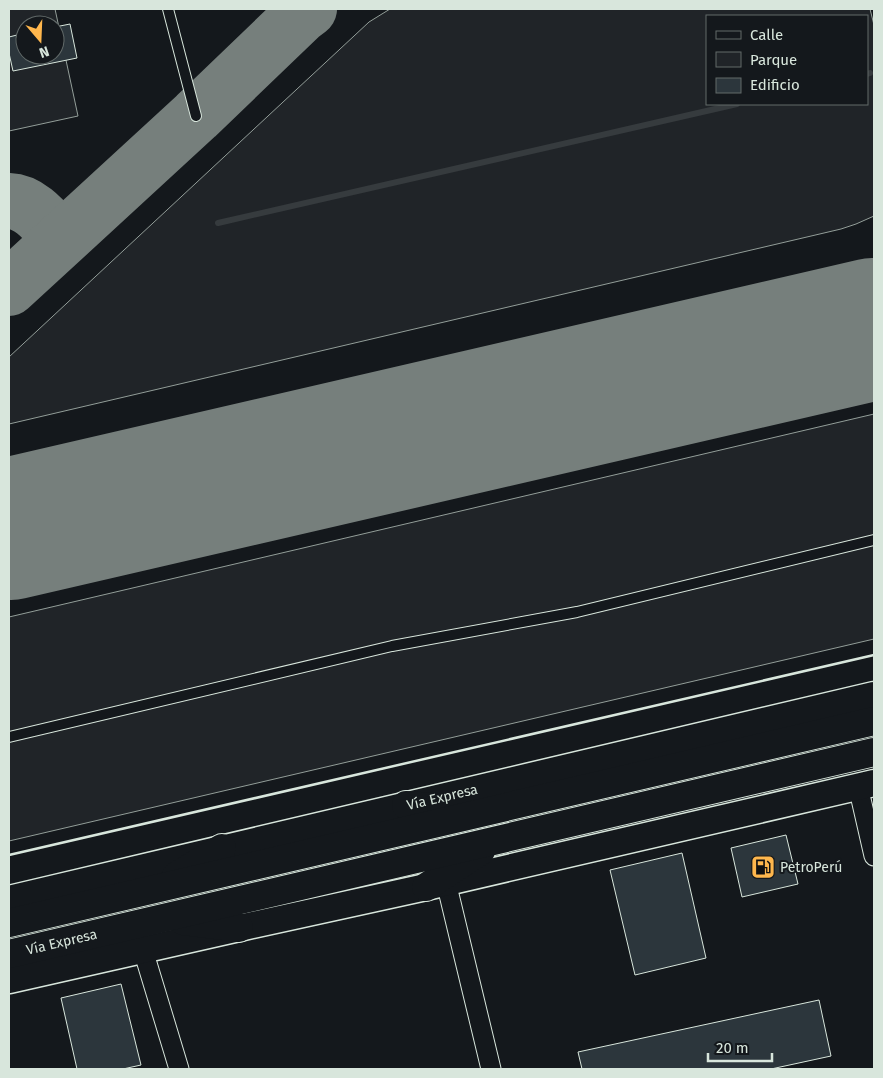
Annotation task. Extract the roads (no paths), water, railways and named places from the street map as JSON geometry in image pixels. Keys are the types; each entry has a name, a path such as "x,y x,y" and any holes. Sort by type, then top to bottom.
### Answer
{"main road":[{"name":"Vía Expresa","path":"9,898 874,695"},
{"name":"Vía Expresa","path":"9,924 874,722"},
{"name":"Vía Expresa","path":"9,954 874,752"},
{"name":"Vía Expresa","path":"9,980 436,884 866,784"},
{"path":"406,805 492,811"},
{"path":"436,884 498,840"},
{"path":"155,889 222,848"},
{"path":"164,918 239,928"}],"street":[{"path":"866,784 874,856"},
{"path":"436,884 491,1069"},
{"path":"143,950 179,1069"}],"lane":[{"path":"168,9 196,116"},
{"path":"9,738 392,646 578,612 874,540"}],"waterway":[{"path":"218,223 733,105"}],"place":[{"name":"PetroPerú","path":"763,867"}]}
